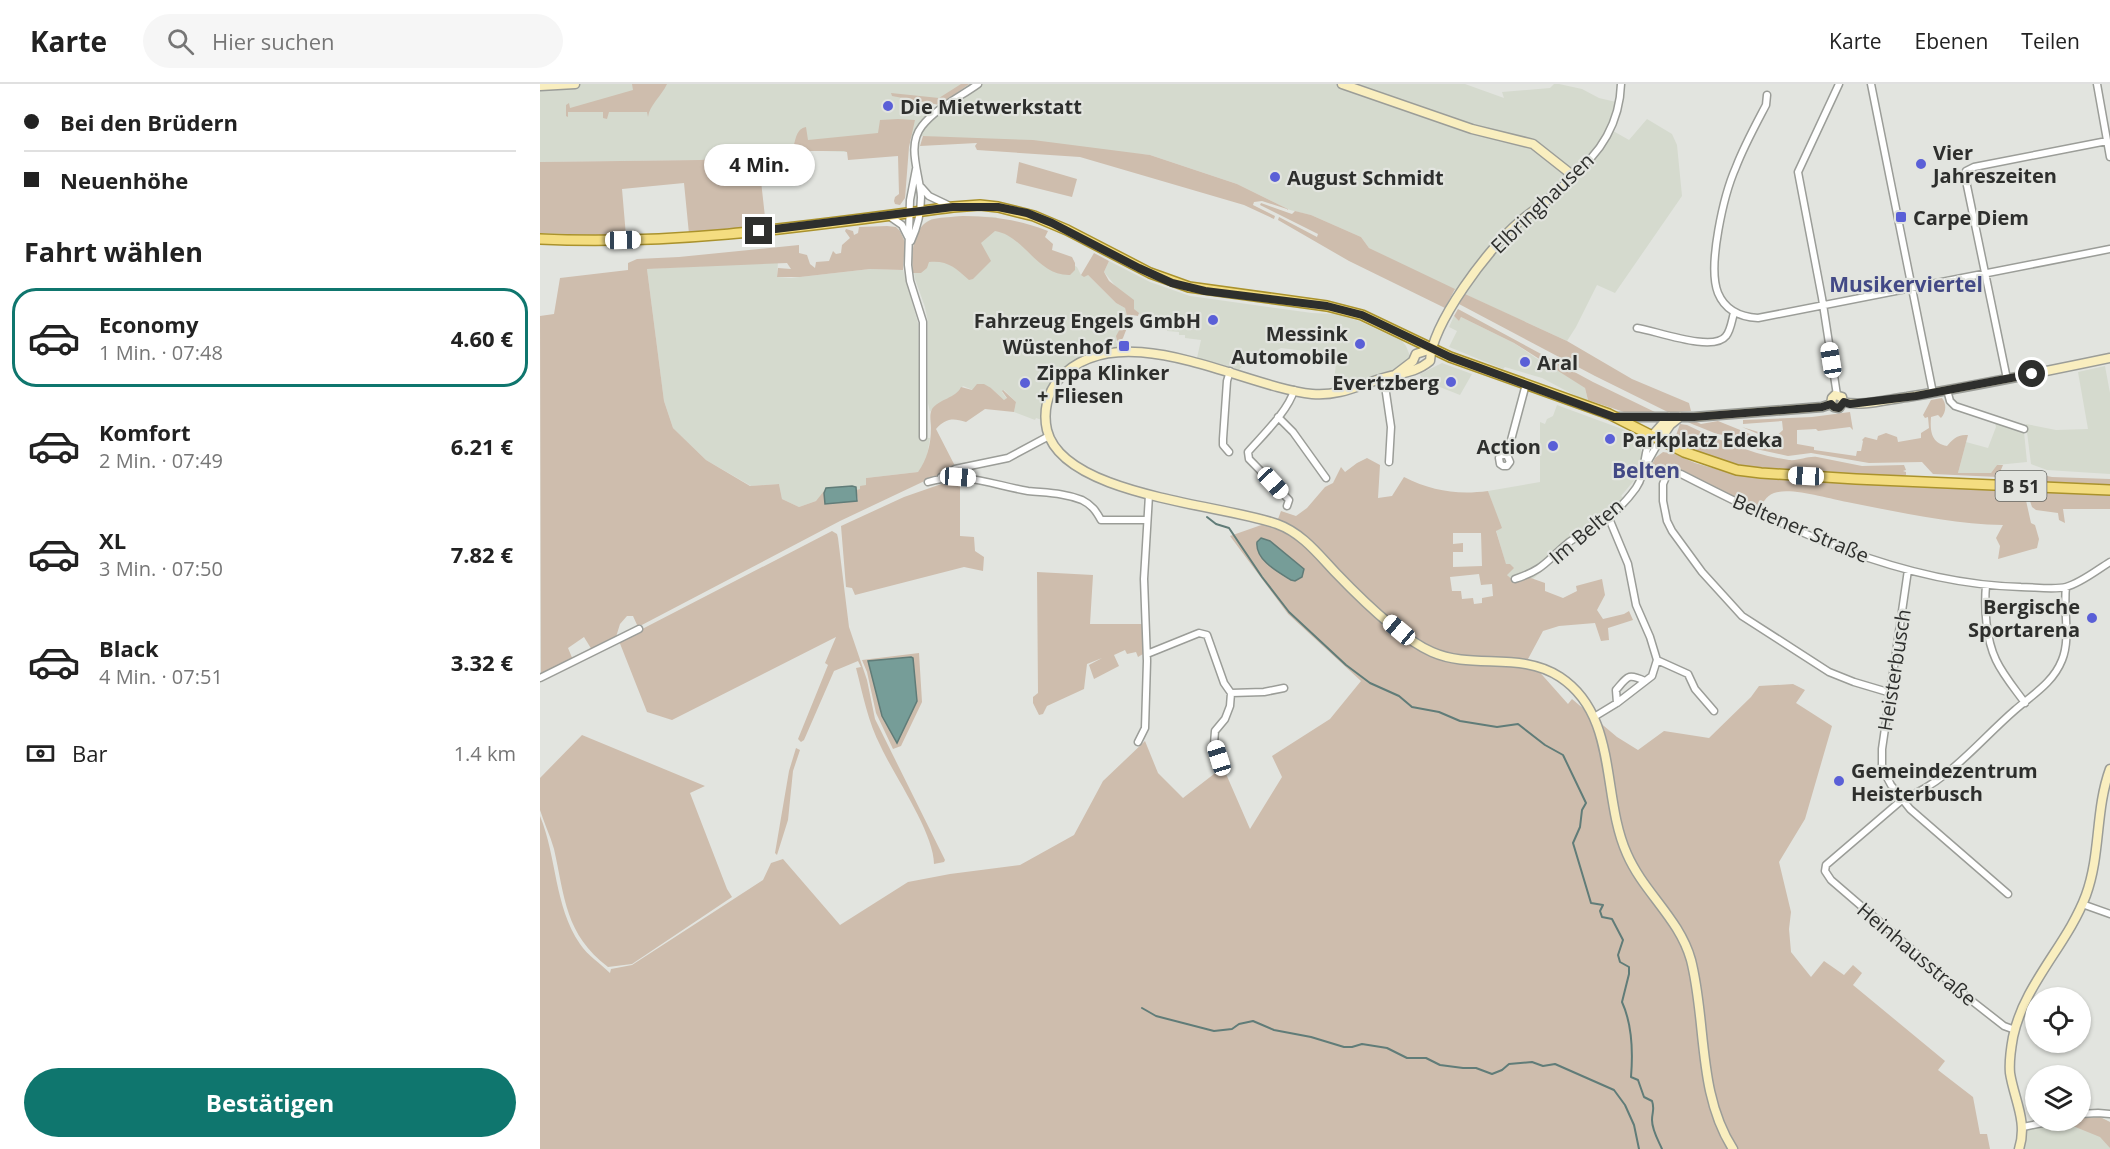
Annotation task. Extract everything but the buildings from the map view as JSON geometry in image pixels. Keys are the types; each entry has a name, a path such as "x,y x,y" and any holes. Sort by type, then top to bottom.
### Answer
{"main road":[{"path":"540,86 575,84"},
{"path":"1342,84 1472,129 1533,144 1571,175"},
{"name":"Elbringhausen","path":"1431,349 1462,290 1493,247 1563,186 1571,175"},
{"name":"B 51","path":"540,238 608,240 698,237 953,207 988,206 1027,213 1067,230 1172,283 1205,291 1345,310 1377,321 1431,349 1614,417 1695,457 1737,470 1932,483 2110,490"},
{"path":"1396,375 1413,361 1416,354 1431,349 1430,361 1409,372 1337,393 1316,394 1294,390 1183,358 1153,353 1115,353 1094,357 1071,368 1055,385 1050,393 1046,410 1049,436 1057,450 1072,464 1104,479 1149,495 1257,518 1288,528 1308,543 1364,600 1421,647 1451,658 1519,662 1551,672 1578,692 1594,717 1625,851 1636,871 1671,917 1687,949 1694,977 1711,1099 1720,1126 1732,1149"},
{"path":"1831,404 1832,398 1837,395 1850,404 1880,401 1933,393 2110,358"},
{"path":"1831,404 1839,408 1844,402"},
{"path":"1614,417 1680,417 1792,410 1831,404"},
{"path":"1656,438 1663,422 1670,417"},
{"path":"1656,438 1680,417"},
{"path":"2019,1149 2023,1127 2010,1071 2014,1030 2033,988 2082,904 2092,875 2100,807 2110,769"}],"street":[{"path":"909,242 920,211 920,186 916,169 915,142 921,128 936,114 978,84"},
{"name":"Elbringhausen","path":"1571,175 1593,157 1613,126 1621,84"},
{"path":"1837,395 1798,172 1839,84"},
{"path":"1871,84 1933,393"},
{"path":"2097,84 2110,158"},
{"path":"1767,95 1766,105 1731,179 1718,236 1715,264 1716,287 1722,301 1734,313 1758,318 2110,249"},
{"path":"2007,379 1965,176 1966,171 1974,167 2107,141"},
{"path":"916,169 912,183 908,260 909,276 923,322 923,437"},
{"path":"920,186 929,196 953,207"},
{"path":"886,215 902,225 909,242"},
{"path":"1637,328 1686,340 1720,339 1726,336 1734,313"},
{"path":"1229,452 1223,445 1222,439 1227,381 1230,371"},
{"path":"1384,379 1390,427 1389,462"},
{"path":"1507,455 1526,384"},
{"path":"1287,506 1289,500 1249,459 1248,452 1278,417 1293,396 1294,390"},
{"path":"1947,390 1950,401 1955,406 2025,429"},
{"path":"1278,417 1293,432 1326,478"},
{"path":"938,479 955,469 1008,458 1049,436"},
{"name":"Im Belten","path":"1515,579 1544,566 1569,542 1595,528 1637,487 1644,468 1647,444 1656,438"},
{"path":"976,478 979,463"},
{"name":"Beltener Straße","path":"1891,693 1829,672 1742,616 1702,572 1672,531 1663,501 1662,484 1668,472 1681,474 1760,514 1830,545 1908,570 1986,585 2066,587"},
{"path":"928,482 958,477 976,478 1000,486 1059,493 1084,501 1095,508 1101,520 1146,520"},
{"path":"1138,742 1145,728 1147,654 1144,582 1149,495"},
{"path":"1594,717 1617,703 1652,676 1657,660 1636,605 1628,564 1608,516"},
{"path":"1903,799 1915,794 1956,767 2053,676 2063,656 2066,640 2064,600 2066,587 2110,562"},
{"name":"Heisterbusch","path":"1908,570 1882,749 1882,768 1891,785 1925,823 2008,894"},
{"path":"1986,585 1988,630 1995,658 2025,703"},
{"path":"540,678 639,628"},
{"path":"1147,654 1199,633 1207,635 1224,683 1231,693 1230,706 1225,719 1215,731 1214,744 1223,771"},
{"path":"1657,660 1688,674 1695,689 1714,711"},
{"path":"1617,703 1616,690 1628,676 1645,681"},
{"path":"1231,693 1266,692 1284,688"},
{"name":"Heinhausstraße","path":"1903,799 1827,865 1825,871 1831,880 1967,997 2004,1026 2014,1030"},
{"path":"2082,904 2110,914"},
{"path":"2091,1113 2110,1114"}],"shaded area":[{"path":"540,84 1465,84 1504,98 1502,92 1550,88 1554,84 1559,84 1582,89 1599,98 1616,102 1608,128 1629,140 1647,119 1672,134 1677,145 1682,196 1615,293 1597,285 1567,341 1414,271 1369,248 1361,237 1311,215 1290,210 1237,184 1150,155 923,136 846,147 847,152 799,150 798,152 700,160 540,162","holes":["901,98 939,105 924,116 902,110"]},
{"path":"632,84 667,84 648,117 647,112 609,112 607,119 603,118 603,112 568,112 568,117 566,116 566,105 569,103 570,108 633,90"},
{"path":"961,84 969,84 940,105 892,96 891,93 939,98"},
{"path":"880,120 915,120 909,147 905,198 900,205 895,204 894,201 899,194 898,156 848,160 847,152 844,151 808,151 793,148 798,132 806,127 808,140 878,133"},
{"path":"923,136 1033,140 1150,155 1237,184 1290,210 1262,201 1254,202 1253,205 1275,216 1274,219 1244,205 1080,157 977,150 975,146 977,143 920,146"},
{"path":"783,153 760,172 766,226 689,234 684,183 622,189 626,236 540,233 540,162 700,160"},
{"path":"1019,162 1077,179 1072,197 1016,183"},
{"path":"1261,203 1292,214 1295,211 1311,215 1361,237 1369,248 1455,289 1445,308 1349,261 1278,220 1279,217 1317,237 1318,234 1260,205"},
{"path":"963,216 996,217 1040,247 1077,267 1081,275 1087,274 1116,303 1125,308 1127,316 1116,342 1118,344 1116,350 1090,354 1075,361 1059,374 1053,380 1042,420 1036,418 1035,420 1014,412 1016,402 1004,390 1002,392 1007,399 1004,400 991,388 973,390 963,386 956,394 934,407 930,412 928,322 915,279 912,256 919,229 926,222 932,219"},
{"path":"963,216 1006,219 1048,231 1045,237 1053,244 1052,250 1072,257 1075,270 1070,275 1059,274 1040,263 1015,240 995,231 981,243 991,261 973,279 969,280 951,266 941,262 929,262 927,268 921,273 913,273 914,242 921,227 934,219"},
{"path":"859,227 896,227 905,242 903,270 870,269 800,277 777,277 778,268 791,269 787,263 647,269 664,401 673,428 706,460 750,486 779,484 782,499 799,507 816,501 824,491 824,493 858,500 856,490 866,485 866,478 918,472 929,446 932,409 959,391 961,387 972,390 977,384 984,384 1004,400 1007,398 1003,390 1016,402 1014,412 985,409 966,422 946,421 936,429 955,466 942,476 933,477 840,521 638,627 633,616 627,616 620,624 616,637 592,650 584,637 568,648 573,660 541,674 540,316 554,314 560,278 628,270 628,263 637,259 799,245 799,253 807,255 810,264 815,268 816,262 829,261 833,251 836,254 841,253 842,245 850,238 846,229 853,231 854,235 858,233"},
{"path":"1094,253 1109,261 1104,272 1109,281 1134,300 1134,309 1139,313 1138,316 1132,315 1123,338 1118,344 1116,336 1127,316 1125,308 1116,303 1088,275 1084,277 1081,275"},
{"path":"1109,261 1150,282 1190,296 1334,314 1359,321 1402,341 1410,356 1408,361 1386,374 1333,390 1337,355 1281,348 1270,354 1253,352 1239,370 1197,358 1201,340 1185,338 1185,335 1179,335 1179,332 1167,331 1169,324 1138,314 1104,272"},
{"path":"778,262 777,277 791,278 870,269 903,270 918,323 920,437 930,438 926,462 918,472 866,478 866,485 860,489 856,490 856,487 799,507 782,499 779,484 751,486 706,460 673,428 664,401 647,269"},
{"path":"1465,294 1567,341 1632,379 1689,403 1691,411 1676,412 1701,424 1718,421 1760,438 1760,440 1717,434 1595,376 1459,304"},
{"path":"1458,309 1593,382 1659,414 1630,414 1588,400 1585,388 1514,343 1461,317 1459,321 1454,316"},
{"path":"1454,316 1459,321 1461,317 1514,343 1562,372 1585,388 1588,400 1542,378 1505,367 1503,369 1449,347 1457,331 1449,327"},
{"path":"1442,363 1472,374 1460,395 1422,380 1420,374"},
{"path":"2105,366 2110,393 2110,474 2047,470 2031,464 2026,424 2056,430 2088,429 2078,372"},
{"path":"1942,398 1945,411 1941,418 1938,415 1931,417 1931,432 1938,442 1947,446 1958,436 1968,435 1958,473 1991,473 1997,465 2003,465 1998,477 1933,474 1922,462 1869,463 1811,453 1788,456 1726,439 1760,444 1763,436 1742,427 1775,437 1783,430 1782,421 1743,424 1743,420 1812,417 1850,412 1853,430 1850,427 1818,431 1816,429 1797,430 1797,444 1814,447 1814,450 1856,456 1857,451 1861,451 1862,440 1865,437 1877,440 1878,436 1886,433 1897,437 1898,442 1921,438 1921,433 1929,428 1928,417 1925,418 1923,415 1931,400"},
{"path":"1557,405 1622,429 1637,437 1641,445 1641,461 1637,477 1621,496 1629,501 1606,525 1571,545 1533,579 1528,577 1515,583 1507,575 1496,530 1501,528 1488,491 1540,482 1540,422 1545,424 1547,419 1553,416"},
{"path":"1995,423 2024,432 2027,462 1997,465 1991,473 1958,473 1966,442 1988,448 1996,427"},
{"path":"1680,424 1776,458 1793,460 1817,457 1862,466 1904,465 1906,470 1903,471 1906,475 1877,476 1763,470 1742,466 1674,441"},
{"path":"1663,452 1670,452 1695,463 1734,474 2110,494 2110,509 2063,509 2065,523 2059,520 2058,513 2036,510 2032,507 2029,498 2025,496 2031,523 2035,525 2039,539 2037,548 1998,559 2000,546 1996,538 2003,525 1925,517 1790,491 1771,494 1758,510 1670,468 1663,469 1658,474 1648,473 1655,458"},
{"path":"1367,458 1380,465 1378,498 1392,496 1404,477 1445,491 1488,491 1502,528 1496,531 1506,564 1514,568 1507,575 1515,582 1528,577 1545,583 1545,591 1563,598 1577,591 1576,586 1602,579 1605,595 1597,610 1603,619 1629,611 1633,620 1608,628 1609,640 1601,641 1595,623 1559,626 1543,631 1528,659 1568,704 1572,699 1617,737 1638,750 1664,731 1709,738 1751,697 1759,686 1793,684 1805,690 1796,703 1832,726 1805,819 1779,862 1791,912 1789,929 1791,952 1811,977 1824,961 1844,975 1853,965 1862,973 1853,985 1945,1061 1938,1070 1973,1097 1980,1134 1987,1134 1990,1149 540,1149 540,816 546,832 565,914 583,948 610,973 611,969 632,965 763,880 771,863 783,859 840,925 908,882 1020,865 1074,835 1103,781 1145,741 1158,773 1183,798 1223,767 1250,829 1282,777 1272,756 1330,719 1361,681 1288,614 1230,536 1278,519 1281,511 1296,516 1307,508 1325,487 1333,483 1341,467 1345,472","holes":["1453,533 1481,533 1482,566 1453,567 1453,552 1463,552 1463,543 1453,544","1479,574 1481,585 1492,584 1493,596 1482,598 1482,603 1474,604 1473,598 1462,599 1461,591 1452,591 1450,577"]},
{"path":"2027,472 2052,477 2110,479 2110,485 2012,481"},
{"path":"950,481 960,483 960,536 974,537 975,551 984,557 983,571 964,567 855,595 852,588 846,587 841,526 904,497"},
{"path":"832,531 837,534 838,538 849,627 867,680 875,719 944,862 934,864 928,837 921,821 876,738 856,668 861,667 858,661 834,671 804,740 801,742 798,739 828,665 825,663 836,637 672,720 647,712 619,641"},
{"path":"1037,572 1093,575 1090,624 1142,624 1143,654 1138,657 1136,652 1127,654 1125,650 1114,655 1119,666 1094,679 1089,665 1102,658 1087,664 1084,689 1047,706 1043,714 1039,715 1033,703 1033,697 1038,693"},
{"path":"919,653 922,702 901,746 893,749 876,713 862,660"},
{"path":"582,735 705,786 690,793 732,897 632,964 608,967 583,942 569,914 554,849 540,810 540,778"},
{"path":"796,748 800,750 793,771 788,820 777,855 775,853 789,771"},
{"path":"2100,1117 2110,1122 2110,1149 2023,1149 2026,1131 2091,1131 2091,1118"},
{"path":"2100,1117 2110,1122 2110,1148 2100,1137 2085,1131 2091,1131 2091,1118"}],"water":[{"path":"856,487 857,501 825,504 826,488"},
{"path":"1261,538 1270,541 1304,569 1302,577 1295,581 1291,580 1268,565 1257,548 1257,542"},
{"path":"913,658 917,701 897,743 882,716 868,661"}],"waterway":[{"path":"1207,517 1216,524 1229,528 1289,612 1346,665 1370,683 1399,696 1412,707 1439,712 1460,721 1497,727 1518,724 1545,745 1563,755 1586,803 1573,843 1591,903 1603,905 1600,911 1602,917 1612,919 1623,940 1618,955 1620,962 1629,967 1622,1002 1631,1039 1631,1077 1638,1080 1644,1097 1652,1101 1653,1127 1662,1149"},
{"path":"1142,1008 1156,1016 1214,1031 1232,1029 1239,1024 1253,1021 1274,1030 1311,1037 1344,1047 1362,1044 1387,1048 1407,1058 1426,1058 1440,1065 1476,1068 1492,1074 1509,1064 1532,1062 1543,1066 1555,1064 1614,1090 1625,1105 1634,1125 1639,1149"}],"place":[{"name":"Die Mietwerkstatt","path":"888,106"},
{"name":"Vier Jahreszeiten","path":"1921,164"},
{"name":"August Schmidt","path":"1275,177"},
{"name":"Carpe Diem","path":"1901,217"},
{"name":"Fahrzeug Engels GmbH","path":"1213,320"},
{"name":"Messink Automobile","path":"1360,344"},
{"name":"Wüstenhof","path":"1124,346"},
{"name":"Aral","path":"1525,362"},
{"name":"Evertzberg","path":"1451,382"},
{"name":"Zippa Klinker + Fliesen","path":"1025,383"},
{"name":"Parkplatz Edeka","path":"1610,439"},
{"name":"Action","path":"1553,446"},
{"name":"Bergische Sportarena","path":"2092,618"},
{"name":"Gemeindezentrum Heisterbusch","path":"1839,781"}],"district":[{"name":"Musikerviertel","path":"1906,284"},
{"name":"Belten","path":"1646,470"}],"route":[{"path":"759,231 967,206 1008,208 1052,223 1172,283 1205,291 1327,306 1362,315 1450,357 1614,417 1712,416 1822,407 1831,404 1839,408 1844,402 1850,404 1916,396 2032,374"}]}
